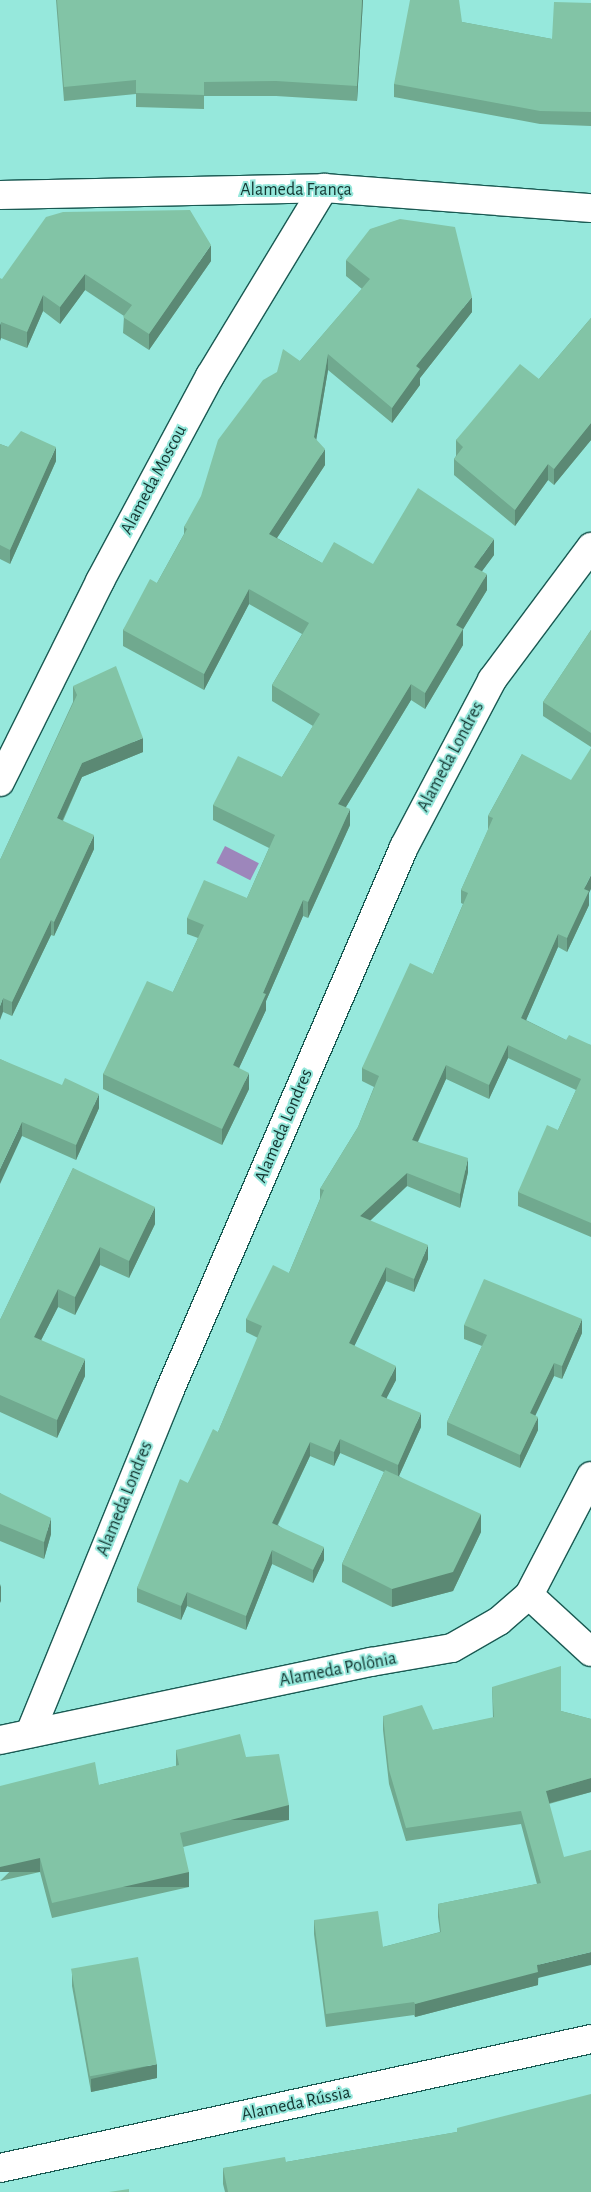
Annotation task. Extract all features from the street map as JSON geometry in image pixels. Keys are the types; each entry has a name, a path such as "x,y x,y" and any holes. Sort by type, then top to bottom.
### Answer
{"street":[{"name":"Alameda França","path":"0,195 324,188 591,208"},
{"name":"Alameda Moscou","path":"0,782 100,581 210,376 324,188"},
{"name":"Alameda Londres","path":"30,1733 169,1392 404,847 492,680 591,547"},
{"name":"Alameda Polônia","path":"0,1740 452,1648 499,1621 528,1595 591,1476"},
{"path":"528,1595 591,1652"},
{"name":"Alameda Rússia","path":"0,2168 591,2039"}],"shaded area":[{"path":"225,846 259,863 250,880 216,863"}],"building":[{"path":"57,0 362,0 357,86 276,81 204,82 204,95 136,93 136,80 64,87"},
{"path":"410,0 459,0 462,22 552,39 554,2 591,3 591,112 540,111 394,84"},
{"path":"190,210 211,245 149,334 123,317 132,305 85,274 60,307 43,295 27,332 1,322 0,325 0,278 2,279 46,217 63,212"},
{"path":"400,219 455,227 472,297 416,366 420,369 392,408 328,354 314,437 325,449 269,534 322,563 334,542 373,564 418,488 494,539 474,567 487,574 456,625 463,629 425,693 411,684 338,804 350,809 308,902 303,900 263,993 266,994 233,1065 249,1073 222,1129 103,1074 147,981 173,992 204,925 187,918 204,880 247,898 275,835 213,805 238,756 282,777 320,714 272,685 309,623 249,589 204,674 123,630 150,579 157,583 187,529 184,527 201,496 218,440 263,380 277,372 283,349 300,361 370,279 346,260 370,229"},
{"path":"591,318 591,423 554,469 548,464 515,510 454,459 463,447 456,440 520,364 539,379"},
{"path":"21,431 56,447 10,550 0,545 0,444 8,447"},
{"path":"591,630 591,733 543,702"},
{"path":"116,666 143,738 82,763 57,818 94,835 54,922 51,920 12,1002 3,998 0,1006 0,860 77,695 73,686"},
{"path":"591,748 591,875 584,889 589,891 567,938 558,934 521,1018 566,1040 569,1035 591,1045 591,1223 518,1192 547,1125 558,1130 581,1079 508,1045 489,1085 446,1065 412,1140 468,1158 460,1194 407,1173 360,1216 428,1245 414,1279 386,1267 349,1343 396,1366 381,1396 421,1413 398,1465 340,1439 334,1452 310,1442 272,1523 324,1547 313,1570 272,1550 246,1616 187,1592 181,1606 137,1588 180,1479 188,1483 213,1429 218,1432 262,1326 246,1319 273,1265 289,1273 324,1190 320,1189 358,1127 379,1076 362,1068 410,963 433,974 468,893 461,890 493,818 488,816 522,754 571,780"},
{"path":"0,1059 62,1085 65,1078 99,1094 76,1145 22,1122 0,1169"},
{"path":"73,1168 155,1207 129,1261 100,1247 75,1297 58,1289 34,1337 85,1359 57,1420 0,1395 0,1320"},
{"path":"484,1279 582,1319 562,1366 554,1363 530,1413 538,1417 520,1455 447,1422 487,1335 464,1325"},
{"path":"385,1470 481,1514 453,1572 392,1589 342,1564"},
{"path":"0,1493 51,1518 44,1542 0,1524"},
{"path":"561,1666 561,1711 591,1719 591,1778 546,1791 564,1857 591,1850 591,1952 537,1965 538,1972 415,2004 414,2002 326,2014 314,1920 378,1911 383,1947 441,1932 438,1904 541,1883 521,1811 406,1828 389,1770 383,1716 422,1705 433,1730 494,1717 492,1687"},
{"path":"240,1734 246,1757 279,1754 289,1805 180,1833 189,1872 52,1903 40,1858 0,1867 0,1786 95,1762 99,1785 179,1765 176,1750"},
{"path":"138,1957 157,2064 90,2076 71,1969"},
{"path":"591,2094 591,2192 228,2192 223,2168 285,2157 286,2162 457,2132 457,2128"},
{"path":"129,2189 129,2192 109,2192"}]}
